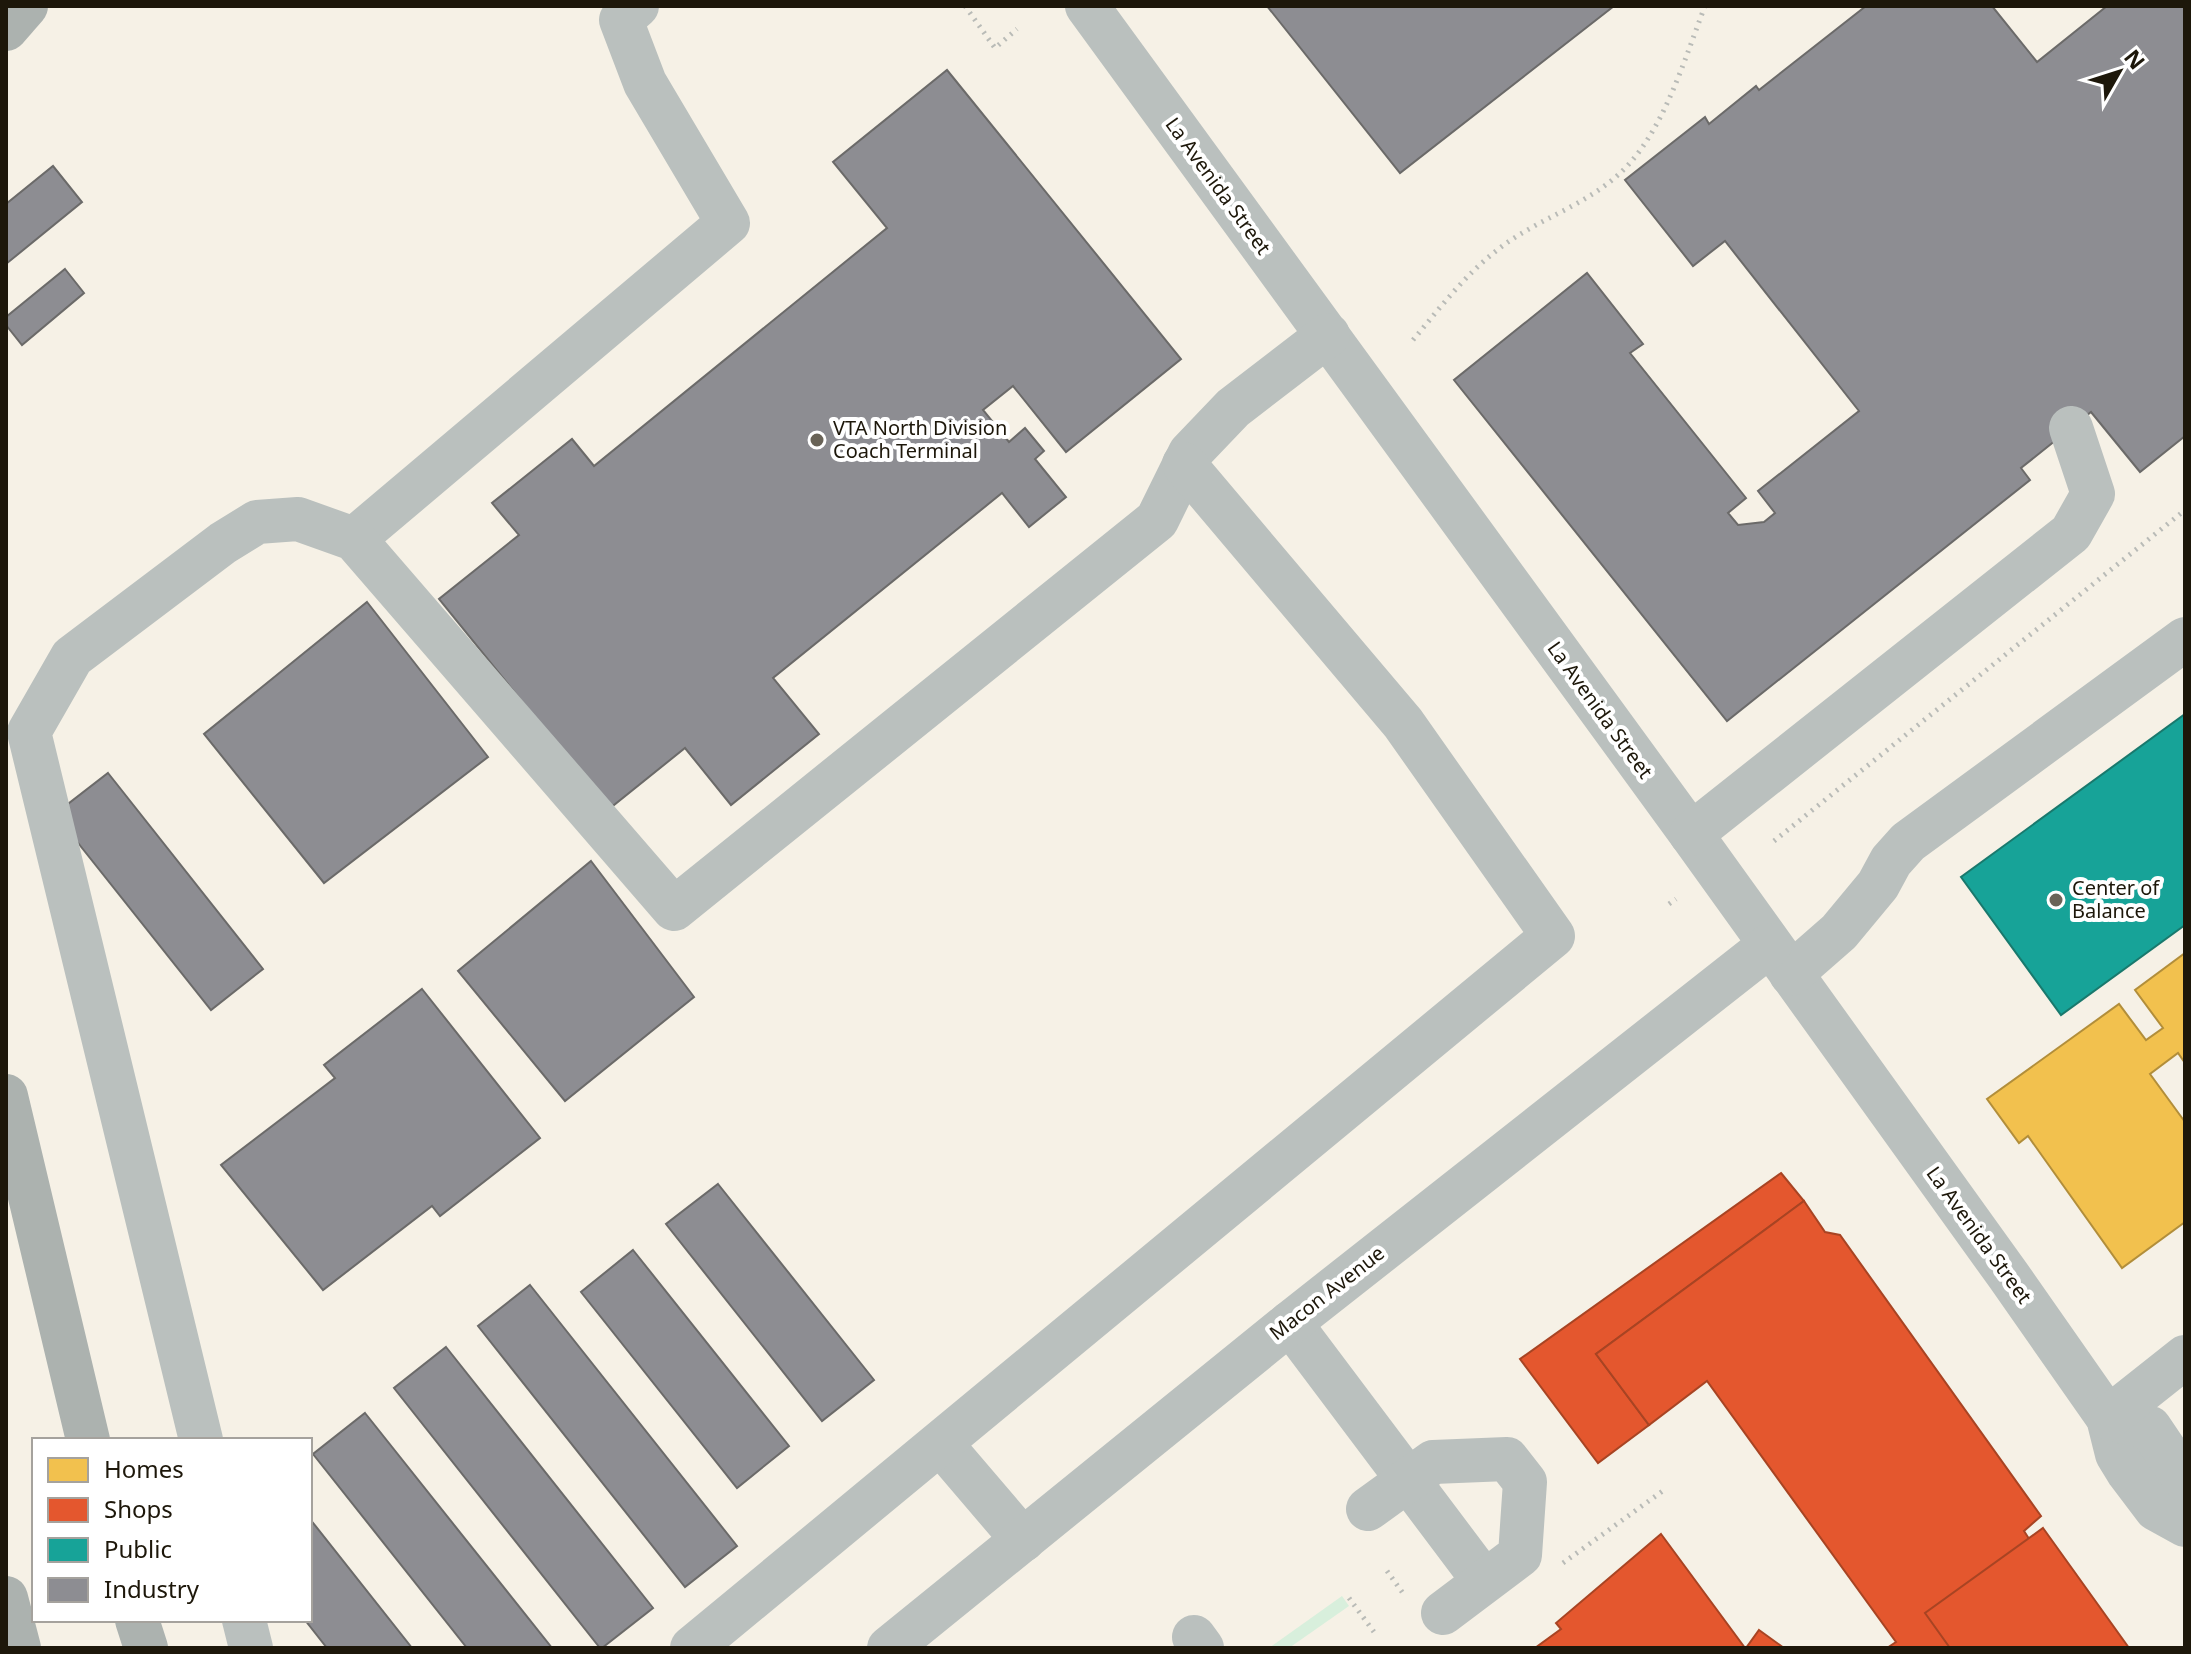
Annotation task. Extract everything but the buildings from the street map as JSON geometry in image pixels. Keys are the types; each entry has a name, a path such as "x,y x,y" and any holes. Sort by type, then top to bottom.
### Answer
{"highway":[{"path":"6,29 26,6"},
{"path":"6,1096 88,1438"},
{"path":"6,1598 19,1648"},
{"path":"130,1622 137,1648"},
{"path":"138,1622 146,1648"}],"street":[{"path":"354,539 728,223 645,83 621,20 637,6"},
{"name":"La Avenida Street","path":"1087,6 1691,834 2008,1275 2108,1418 2117,1454 2128,1472 2156,1509 2185,1525"},
{"path":"201,1438 29,732 72,657 257,522 298,519 354,539 674,909 1157,520 1190,453 1233,408 1328,335"},
{"path":"1691,834 2071,533 2093,494 2071,428"},
{"path":"692,1648 1553,936 1403,723 1184,464"},
{"name":"Macon Avenue","path":"889,1648 1290,1323 1781,960 1839,932 1908,842 2185,639"},
{"path":"1290,1323 1484,1581"},
{"path":"2108,1418 2185,1357"},
{"path":"2108,1418 2150,1428 2185,1480"},
{"path":"941,1444 1023,1540"},
{"path":"1368,1509 1433,1462 1507,1459 1525,1482 1520,1555 1484,1581 1427,1608"},
{"path":"244,1622 251,1648"}],"path":[{"path":"965,6 995,48 1017,29"},
{"path":"1413,340 1461,284 1497,250 1592,196 1627,166 1653,134 1705,6"},
{"path":"1774,841 2185,510"},
{"path":"1669,904 1676,899"},
{"path":"1387,1571 1427,1608"},
{"path":"1349,1598 1374,1632"}],"green space":[{"path":"1342,1596 1349,1606 1289,1648 1269,1648"}],"place":[{"name":"VTA North Division Coach Terminal","path":"817,440"},
{"name":"Center of Balance","path":"2056,900"}]}
